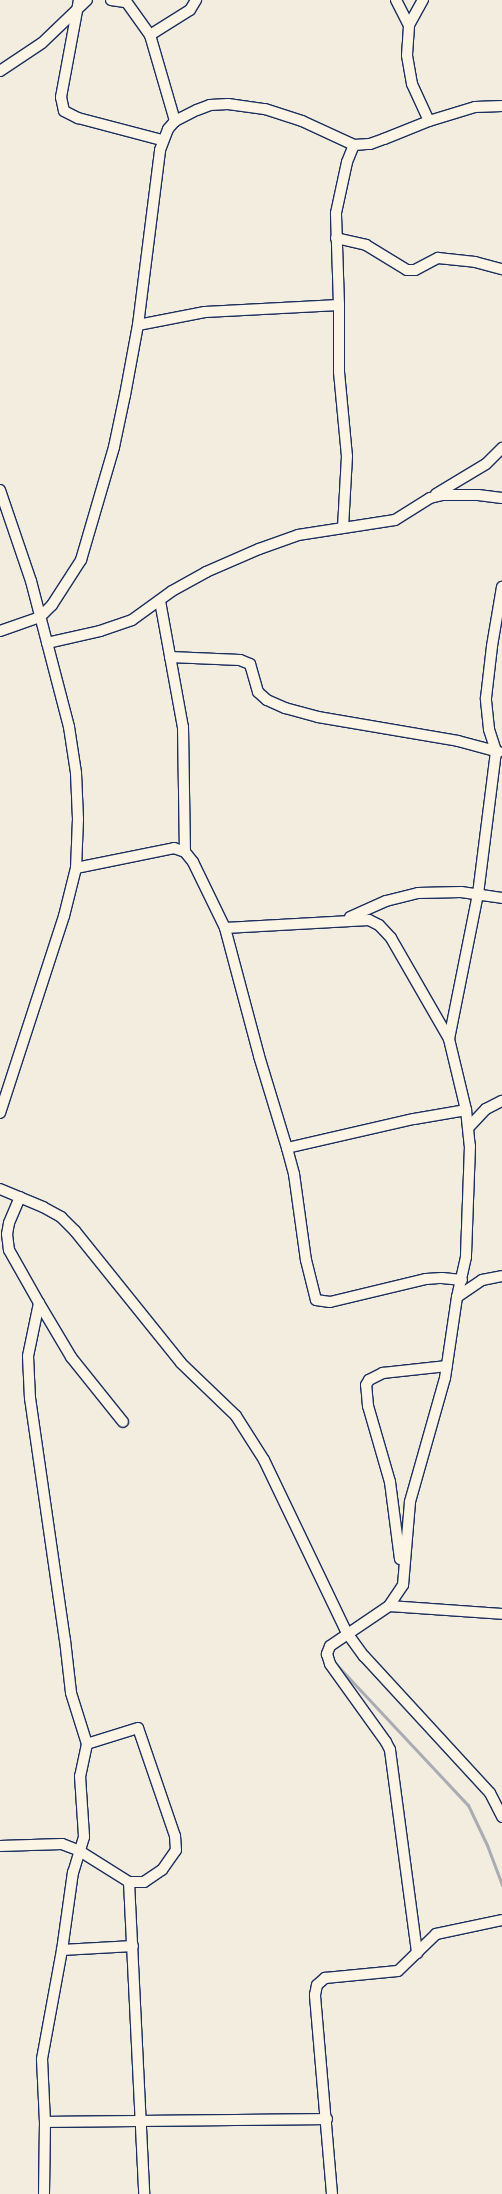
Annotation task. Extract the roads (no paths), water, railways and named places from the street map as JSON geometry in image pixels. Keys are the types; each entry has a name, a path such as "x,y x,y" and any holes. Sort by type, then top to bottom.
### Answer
{"street":[{"path":"0,71 42,43 79,4 87,0"},
{"path":"111,0 125,1 150,35 175,121"},
{"path":"150,35 190,10 196,0"},
{"path":"396,0 409,24"},
{"path":"423,0 409,24 407,54 409,73 417,98 429,121"},
{"path":"79,4 61,97 64,111 78,118 162,140"},
{"path":"0,630 40,617 52,605 81,560 114,447 138,325 162,140 175,121 210,105 246,105 302,121 354,145 377,142 429,121 475,107 502,106"},
{"path":"343,527 347,456 340,380 336,213 341,185 354,145"},
{"path":"336,238 366,245 407,270 415,270 438,258 475,262 502,269"},
{"path":"138,325 205,312 339,305"},
{"path":"47,643 117,626 141,615 200,576 259,549 298,535 395,520 486,464 502,448"},
{"path":"0,490 40,617 69,727 74,757 78,806 76,868 55,946 0,1113"},
{"path":"430,498 457,494 502,498"},
{"path":"449,1039 478,894 499,752 489,729 486,698 502,587"},
{"path":"160,601 183,727 185,852"},
{"path":"170,657 246,662 252,670 258,692 267,700 285,708 318,717 458,741 499,752"},
{"path":"76,868 174,848 185,852 193,862 225,928 259,1056 287,1148 294,1174 306,1260 316,1300 323,1302 339,1300 426,1279 462,1280"},
{"path":"344,920 402,896 441,891 502,898"},
{"path":"225,928 344,920 369,920 379,925 392,938 449,1039 466,1110 469,1127 466,1263 457,1297 441,1398 414,1481 410,1502 403,1585 389,1606 330,1646 327,1654 330,1664 390,1750 417,1953"},
{"path":"469,1127 486,1109 502,1100"},
{"path":"287,1148 414,1119 466,1110"},
{"path":"0,1189 61,1217 75,1231 181,1363 236,1416 247,1430 264,1460 347,1633 364,1656 490,1793 502,1817"},
{"path":"20,1198 8,1223 9,1250 71,1357 123,1422"},
{"path":"457,1297 482,1280 502,1276"},
{"path":"39,1303 28,1356 30,1398 66,1640 71,1693 87,1744 80,1776 84,1837 78,1850 73,1872 62,1950 42,2059 45,2122 44,2194"},
{"path":"403,1585 390,1482 368,1406 366,1386 369,1380 383,1374 447,1366"},
{"path":"389,1606 502,1614"},
{"path":"0,1846 62,1844 78,1850 129,1882 144,1882 162,1870 176,1850 175,1836 138,1728 87,1744"},
{"path":"129,1882 144,2194"},
{"path":"332,2194 315,1995 317,1984 325,1978 398,1971 436,1934 499,1921"},
{"path":"62,1950 133,1946"},
{"path":"45,2122 327,2118"}],"waterway":[{"path":"334,1662 468,1805 487,1845 502,1885"}]}
